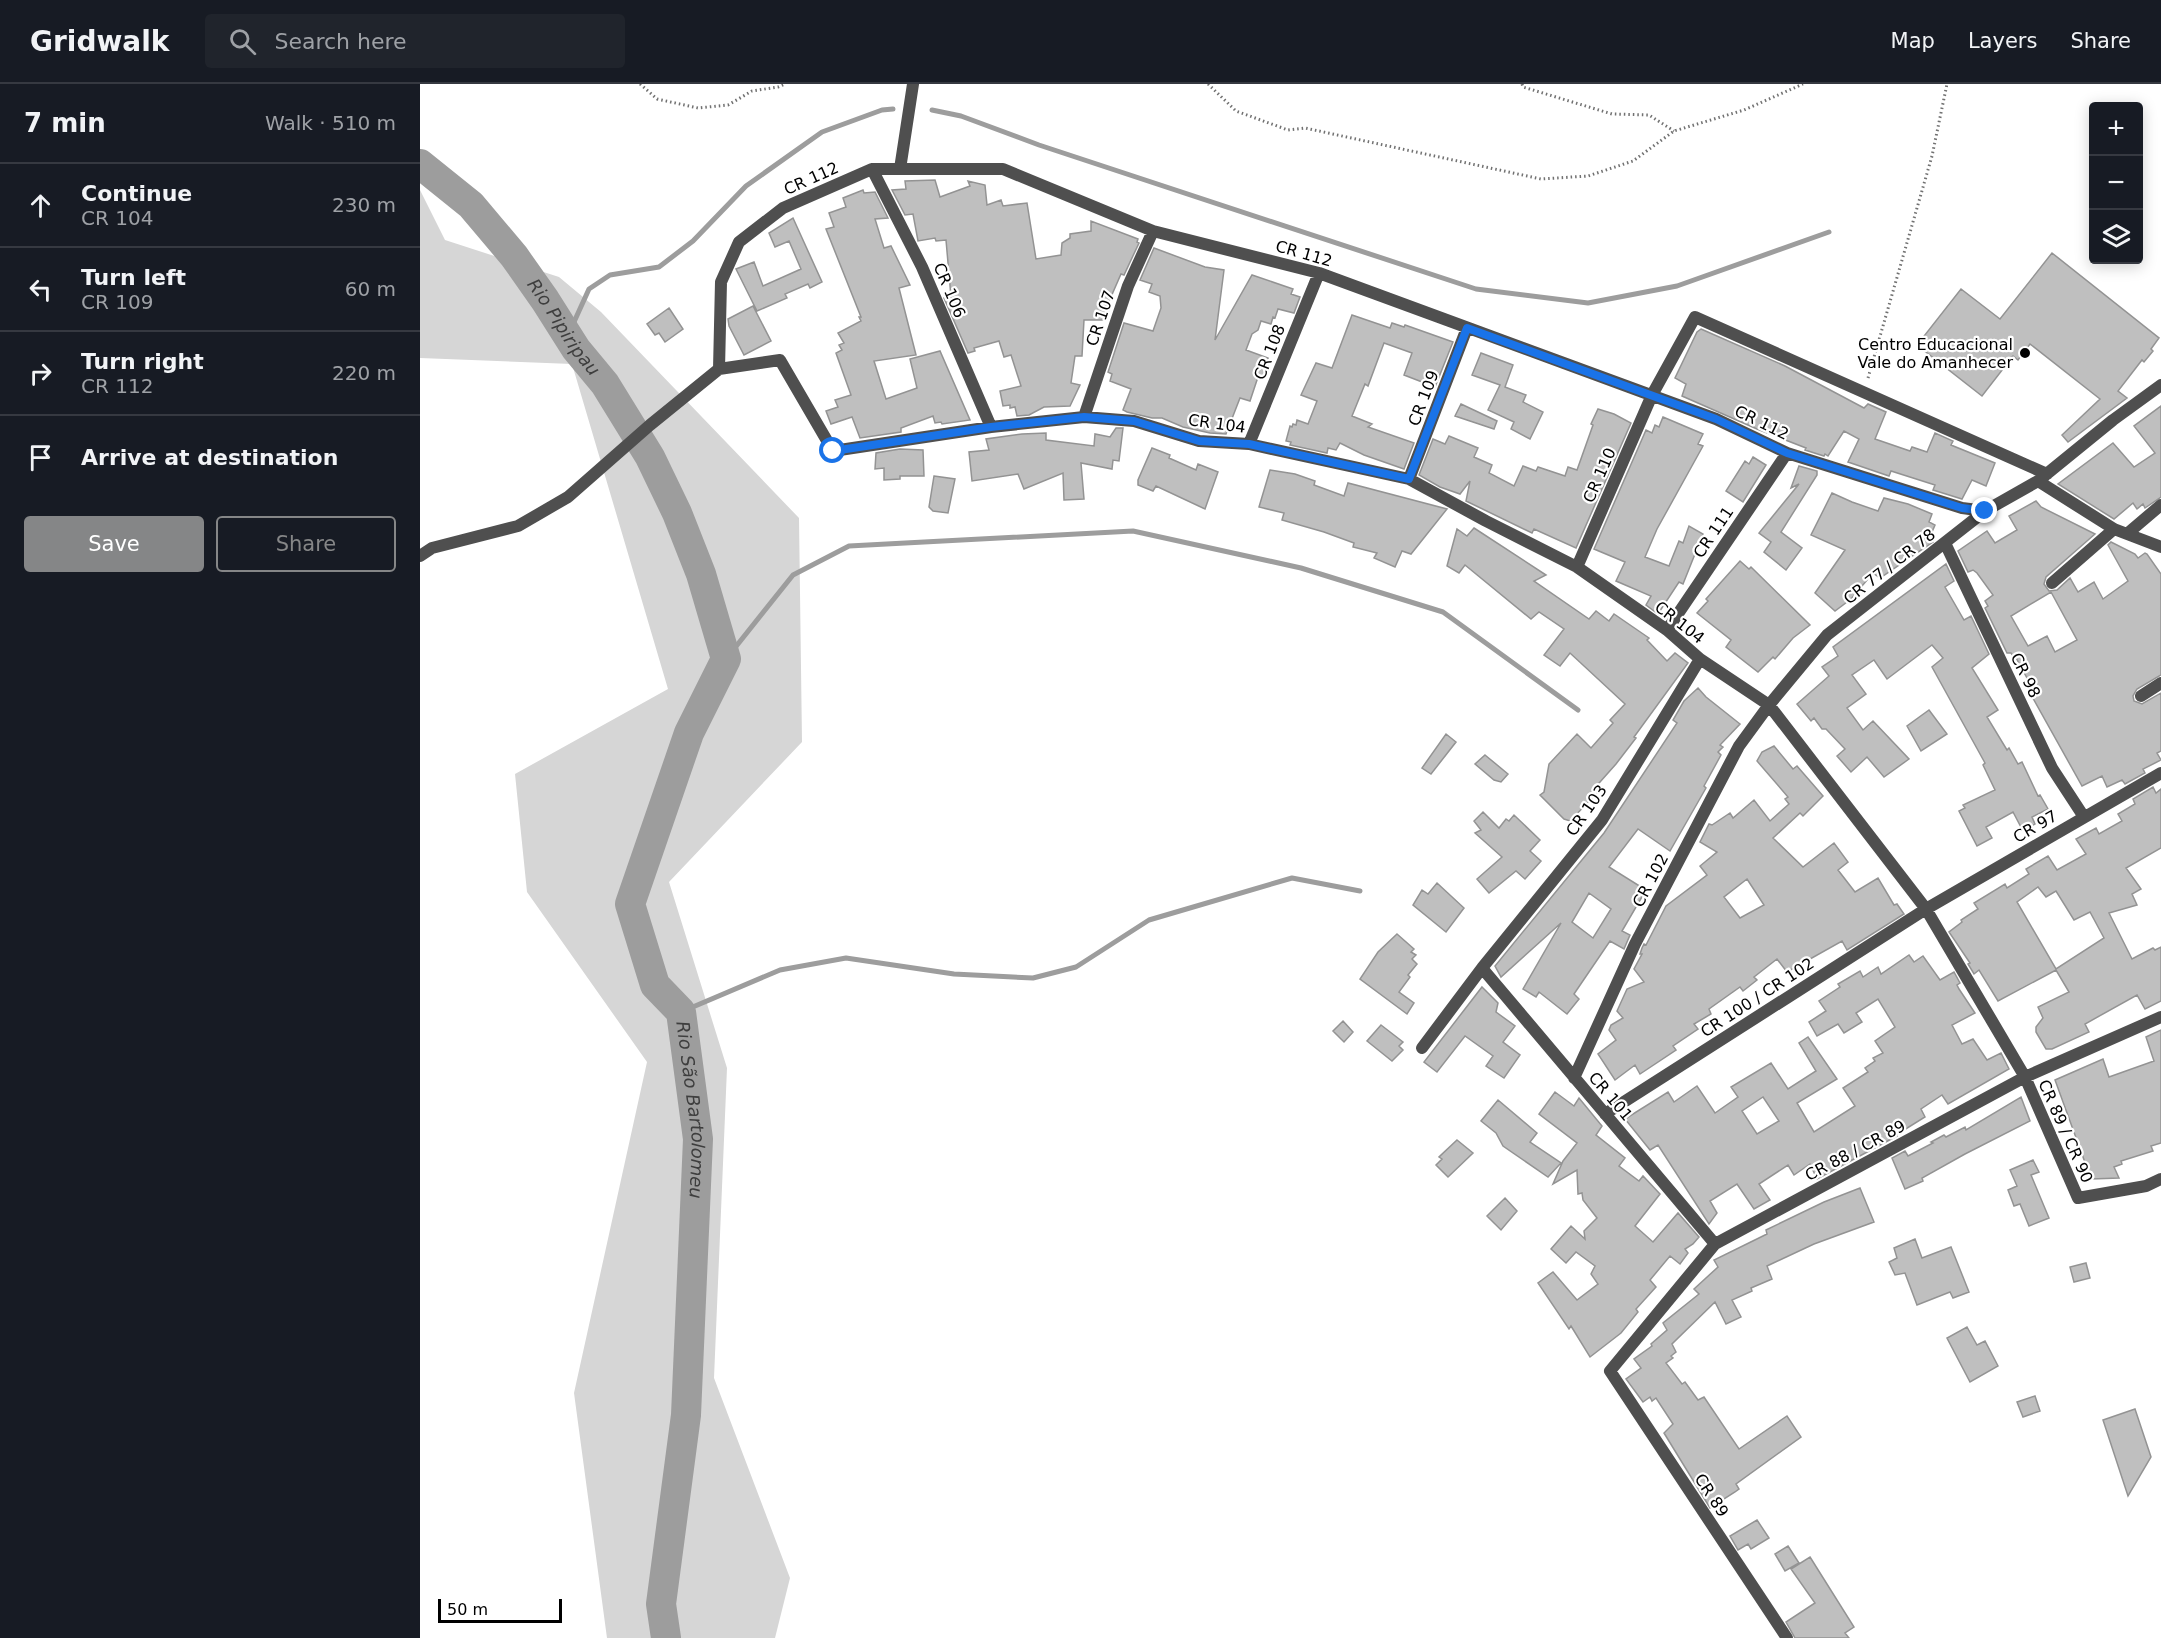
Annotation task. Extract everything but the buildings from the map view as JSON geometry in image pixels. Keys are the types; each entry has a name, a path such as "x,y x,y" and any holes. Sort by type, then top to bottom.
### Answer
{"street":[{"path":"900,169 914,84"},
{"name":"CR 112","path":"719,369 722,282 738,242 783,208 872,169 1003,170 1154,231 1319,273 1716,419 1787,453 1962,508 1985,511"},
{"name":"CR 106","path":"872,169 922,267 991,427"},
{"name":"CR 107","path":"1084,417 1128,286 1154,231"},
{"name":"CR 108","path":"1249,444 1319,273"},
{"name":"CR 110","path":"1577,567 1652,396 1695,317 1864,392"},
{"name":"CR 109","path":"1409,479 1467,328"},
{"name":"CR 104","path":"719,369 780,360 833,451 991,427 1084,417 1134,421 1199,441 1249,444 1409,479 1577,567 1666,630 1700,659 1769,705 1926,909"},
{"path":"420,556 432,548 518,526 568,497 650,425 719,369"},
{"name":"CR 77 / CR 78","path":"1769,705 1827,635 1985,511 2042,477 2161,385"},
{"path":"1864,392 2042,477 2114,529 2161,547"},
{"name":"CR 111","path":"1666,630 1787,453"},
{"path":"2128,533 2161,505"},
{"path":"2052,583 2114,529"},
{"name":"CR 98","path":"1945,543 2052,768 2084,817"},
{"name":"CR 103","path":"1422,1048 1482,968 1602,820 1700,659"},
{"path":"2141,696 2161,683"},
{"name":"CR 102","path":"1574,1078 1635,944 1739,746 1769,705"},
{"name":"CR 97","path":"1926,909 2161,772"},
{"name":"CR 89 / CR 90","path":"1926,909 2025,1077 2078,1198 2146,1186 2161,1179"},
{"name":"CR 100 / CR 102","path":"1605,1114 1926,909"},
{"name":"CR 101","path":"1482,968 1715,1244"},
{"name":"CR 88 / CR 89","path":"1610,1371 1715,1244 2025,1077 2161,1017"},
{"name":"CR 89","path":"1610,1371 1787,1638"}],"path":[{"path":"640,84 657,99 698,108 728,105 752,91 785,84"},
{"path":"1208,84 1236,111 1288,130 1305,128 1541,179 1588,176 1633,161 1674,131 1744,110 1803,84"},
{"path":"1522,84 1523,87 1612,114 1649,115 1674,131"},
{"path":"1864,392 1932,156 1947,84"}],"shaded area":[{"path":"420,190 445,240 559,277 601,312 799,518 802,742 669,882 727,1068 714,1378 790,1578 775,1638 607,1638 574,1393 647,1062 527,892 515,774 668,689 572,364 420,358"}],"waterway":[{"name":"Rio Pipiripau","path":"576,349 574,322 589,289 610,275 659,267 693,241 746,186 822,132 882,110 893,109"},
{"path":"932,110 961,116 1039,145 1476,289 1588,303 1677,286 1829,232"},
{"name":"Rio São Bartolomeu","path":"420,164 471,205 514,256 576,349 605,384 650,457 677,513 701,574 726,659 689,733 630,904 655,985 681,1012 698,1139 686,1415 661,1604 666,1638"},
{"path":"726,659 793,575 849,546 1133,531 1301,568 1443,612 1578,710"},
{"path":"681,1012 780,970 846,958 954,974 1033,978 1076,967 1149,920 1292,878 1360,891"}],"place":[{"name":"Centro Educacional Vale do Amanhecer","path":"2025,353"}],"route":[{"path":"833,451 991,427 1084,417 1134,421 1199,441 1249,444 1409,479 1467,328 1716,419 1787,453 1962,508 1985,511"}]}
